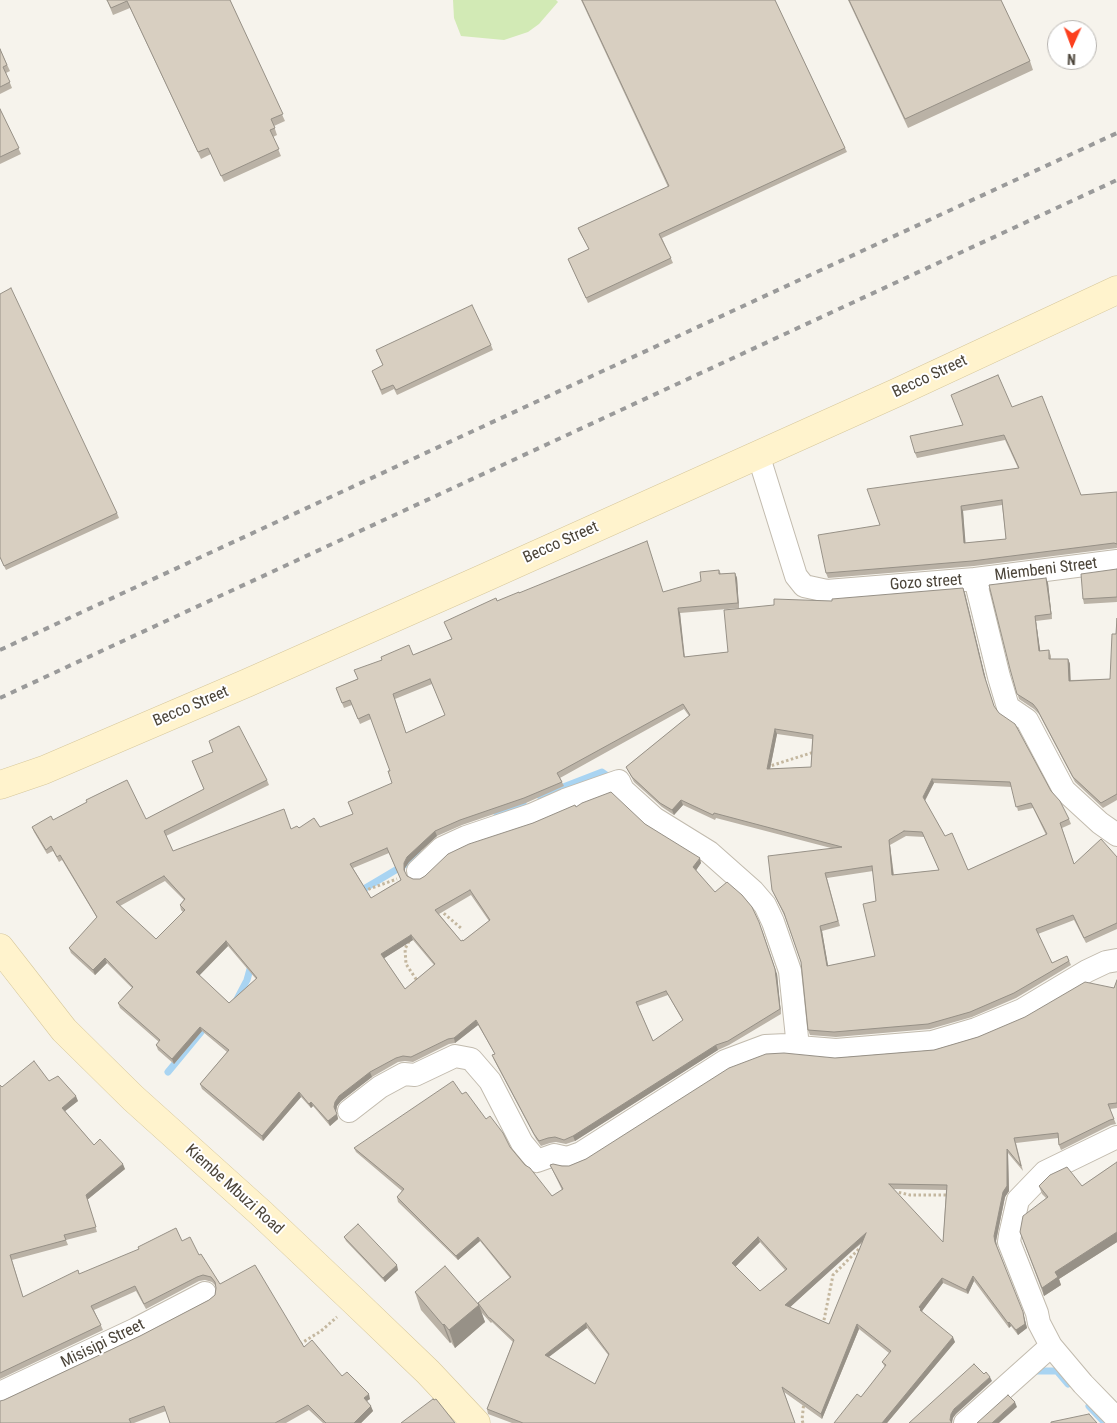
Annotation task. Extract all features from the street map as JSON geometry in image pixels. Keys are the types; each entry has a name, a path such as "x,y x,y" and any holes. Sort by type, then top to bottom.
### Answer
{"street":[{"name":"Becco Street","path":"0,786 44,770 247,683 898,392 1117,290"},
{"name":"Gozo street","path":"758,454 796,576 804,586 827,591 975,579 1008,707 1027,720 1064,790 1100,824 1117,835"},
{"name":"Miembeni Street","path":"975,579 1117,561"},
{"path":"418,871 442,848 466,837 531,815 565,800 619,781 623,790 654,818 708,852 753,891 765,905 790,971 798,1047"},
{"name":"Kiembe Mbuzi Road","path":"0,948 71,1036 133,1098 262,1214 355,1302 428,1372 476,1423"},
{"path":"349,1111 380,1087 404,1074 415,1074 455,1056 471,1059 490,1081 522,1143 537,1161 554,1155 566,1158 581,1153 725,1061 765,1046 787,1045 836,1050 932,1042 976,1029 1022,1010 1087,971 1106,962 1117,960"},
{"path":"1117,1137 1045,1172 1018,1200 1010,1235 1010,1242 1039,1322 1051,1346 1083,1384 1117,1419"},
{"name":"Misisipi Street","path":"0,1393 136,1329 204,1293"},
{"path":"965,1423 1051,1346"}],"path":[{"path":"762,768 770,767 821,749"},
{"path":"361,894 369,889 418,871"},
{"path":"436,903 441,911 462,929"},
{"path":"435,918 441,911"},
{"path":"410,940 405,949 406,964 419,983 417,989"},
{"path":"887,1195 897,1192 910,1195 953,1195"},
{"path":"821,1331 833,1275 861,1248 863,1243"},
{"path":"298,1345 321,1331 355,1302"},
{"path":"803,1423 805,1394"}],"green space":[{"path":"453,0 556,0 558,2 539,24 528,32 504,40 461,36 454,18"}],"building":[{"path":"107,0 230,0 283,114 271,119 275,128 270,130 279,149 221,176 208,148 198,152 127,1 111,8"},
{"path":"582,0 775,0 845,148 659,234 671,258 586,298 568,259 589,249 578,228 669,186"},
{"path":"849,0 1001,0 1030,61 905,119"},
{"path":"0,49 7,65 3,67 10,82 0,87"},
{"path":"0,109 19,148 0,157"},
{"path":"11,288 117,513 4,566 0,557 0,294"},
{"path":"472,305 491,345 396,390 393,385 381,390 372,371 383,365 376,350"},
{"path":"998,375 1012,407 1042,396 1081,495 1117,492 1117,544 972,561 826,573 818,535 880,525 867,489 1019,468 1004,435 915,453 910,436 963,425 951,395","holes":["1002,500 1006,539 964,543 961,506"]},
{"path":"647,541 663,592 701,581 700,572 719,570 719,574 735,573 738,603 678,608 684,657 728,652 724,610 774,605 774,599 832,601 832,599 963,588 984,675 994,706 999,713 1015,724 1051,791 1060,801 1069,819 1060,823 1074,864 1101,839 1117,857 1117,923 1084,938 1073,915 1036,929 1052,963 1067,956 1069,961 1014,993 970,1012 928,1024 834,1032 808,1030 801,962 784,913 772,890 768,856 842,847 714,813 713,815 681,800 672,810 660,803 632,777 626,767 690,715 683,704 557,773 562,782 435,831 407,857 404,863 404,870 407,876 413,879 420,879 448,854 469,844 533,823 611,792 645,824 700,858 693,867 715,892 727,882 752,907 775,969 780,1009 728,1041 716,1045 564,1140 555,1137 539,1141 492,1055 495,1054 476,1020 454,1038 448,1039 411,1057 403,1056 396,1058 370,1072 339,1096 334,1107 337,1114 328,1121 299,1092 262,1136 200,1084 229,1050 200,1027 172,1059 156,1045 160,1040 118,1003 133,987 105,958 93,970 69,948 97,917 60,855 57,857 51,846 46,850 32,827 51,816 53,820 87,802 86,800 127,780 146,819 204,789 192,761 213,752 209,741 239,726 267,780 164,831 173,851 284,809 291,829 297,826 299,828 314,818 320,827 353,814 348,802 392,783 388,771 390,771 369,714 358,719 350,700 342,703 336,688 358,679 354,670 382,660 381,657 409,645 413,655 452,639 444,622 496,598 497,601","holes":["430,679 445,715 406,733 393,694","775,729 813,735 811,767 767,769","932,779 1010,782 1016,807 1031,803 1047,834 968,870 952,833 945,836 923,797","904,831 922,832 939,870 892,875 889,840","387,848 401,880 371,898 350,864","872,866 876,901 863,904 875,956 827,966 820,926 838,921 825,873","164,876 185,899 180,905 185,910 156,939 116,902","470,890 490,920 461,941 435,910","411,935 435,964 405,989 381,954","226,941 257,978 229,1003 196,972","666,991 683,1020 653,1041 636,1002"]},
{"path":"1117,569 1117,597 1083,599 1081,574"},
{"path":"1046,578 1051,614 1035,616 1039,651 1049,650 1049,659 1068,659 1069,681 1110,679 1112,634 1116,634 1117,618 1117,794 1101,803 1073,777 1037,709 1033,704 1017,694 989,585"},
{"path":"1117,980 1117,1103 1108,1104 1114,1119 1059,1145 1058,1133 1014,1138 1021,1166 1007,1149 1007,1186 1003,1192 994,1236 1023,1312 1025,1324 1016,1330 1008,1323 973,1276 966,1290 942,1278 919,1307 920,1310 953,1337 882,1423 834,1423 857,1394 861,1397 886,1365 882,1362 891,1351 857,1324 821,1414 782,1387 795,1423 523,1423 487,1409 514,1340 489,1318 478,1303 511,1277 478,1237 456,1256 397,1197 404,1189 354,1148 453,1081 462,1094 466,1092 486,1119 490,1116 503,1133 510,1147 525,1165 530,1168 552,1196 563,1189 550,1165 569,1166 586,1159 729,1068 766,1054 784,1053 835,1058 934,1050 978,1037 1025,1017 1085,982 1114,988","holes":["889,1184 947,1185 943,1242","866,1233 829,1324 785,1305","758,1237 787,1269 760,1291 732,1263","586,1323 609,1354 595,1384 545,1355"]},
{"path":"34,1061 49,1081 58,1076 76,1096 62,1108 94,1145 100,1139 123,1164 86,1195 96,1227 64,1235 66,1240 10,1255 23,1297 78,1270 79,1274 139,1249 138,1247 176,1228 182,1241 190,1237 199,1255 201,1254 220,1284 255,1265 304,1347 312,1340 342,1376 347,1372 369,1394 364,1398 371,1406 354,1423 326,1423 308,1405 275,1423 170,1423 164,1406 129,1419 131,1423 0,1423 0,1401 140,1336 209,1300 215,1295 216,1288 215,1282 211,1277 203,1275 144,1304 135,1286 91,1306 101,1325 0,1373 0,1085 2,1087"},
{"path":"1117,1162 1117,1232 1055,1272 1058,1277 1042,1288 1020,1232 1023,1216 1048,1197 1039,1186 1050,1175 1067,1167 1082,1186"},
{"path":"358,1224 397,1265 383,1278 344,1237"},
{"path":"445,1266 479,1305 449,1330 415,1292"},
{"path":"974,1364 990,1377 954,1409 950,1420 952,1423 909,1423"},
{"path":"1008,1395 1015,1402 992,1423 977,1423"},
{"path":"433,1399 436,1399 455,1423 401,1423"},
{"path":"1089,1414 1097,1423 1051,1423 1051,1422"}],"waterway":[{"path":"540,796 602,772 612,779"},
{"path":"497,816 523,803"},
{"path":"357,893 421,855"},
{"path":"235,1003 247,980 252,962"},
{"path":"168,1072 201,1032"},
{"path":"1032,1371 1057,1371 1068,1384"},
{"path":"1089,1406 1105,1423"}],"railway":[{"path":"0,650 1117,133"},
{"path":"0,698 1117,180"}]}
